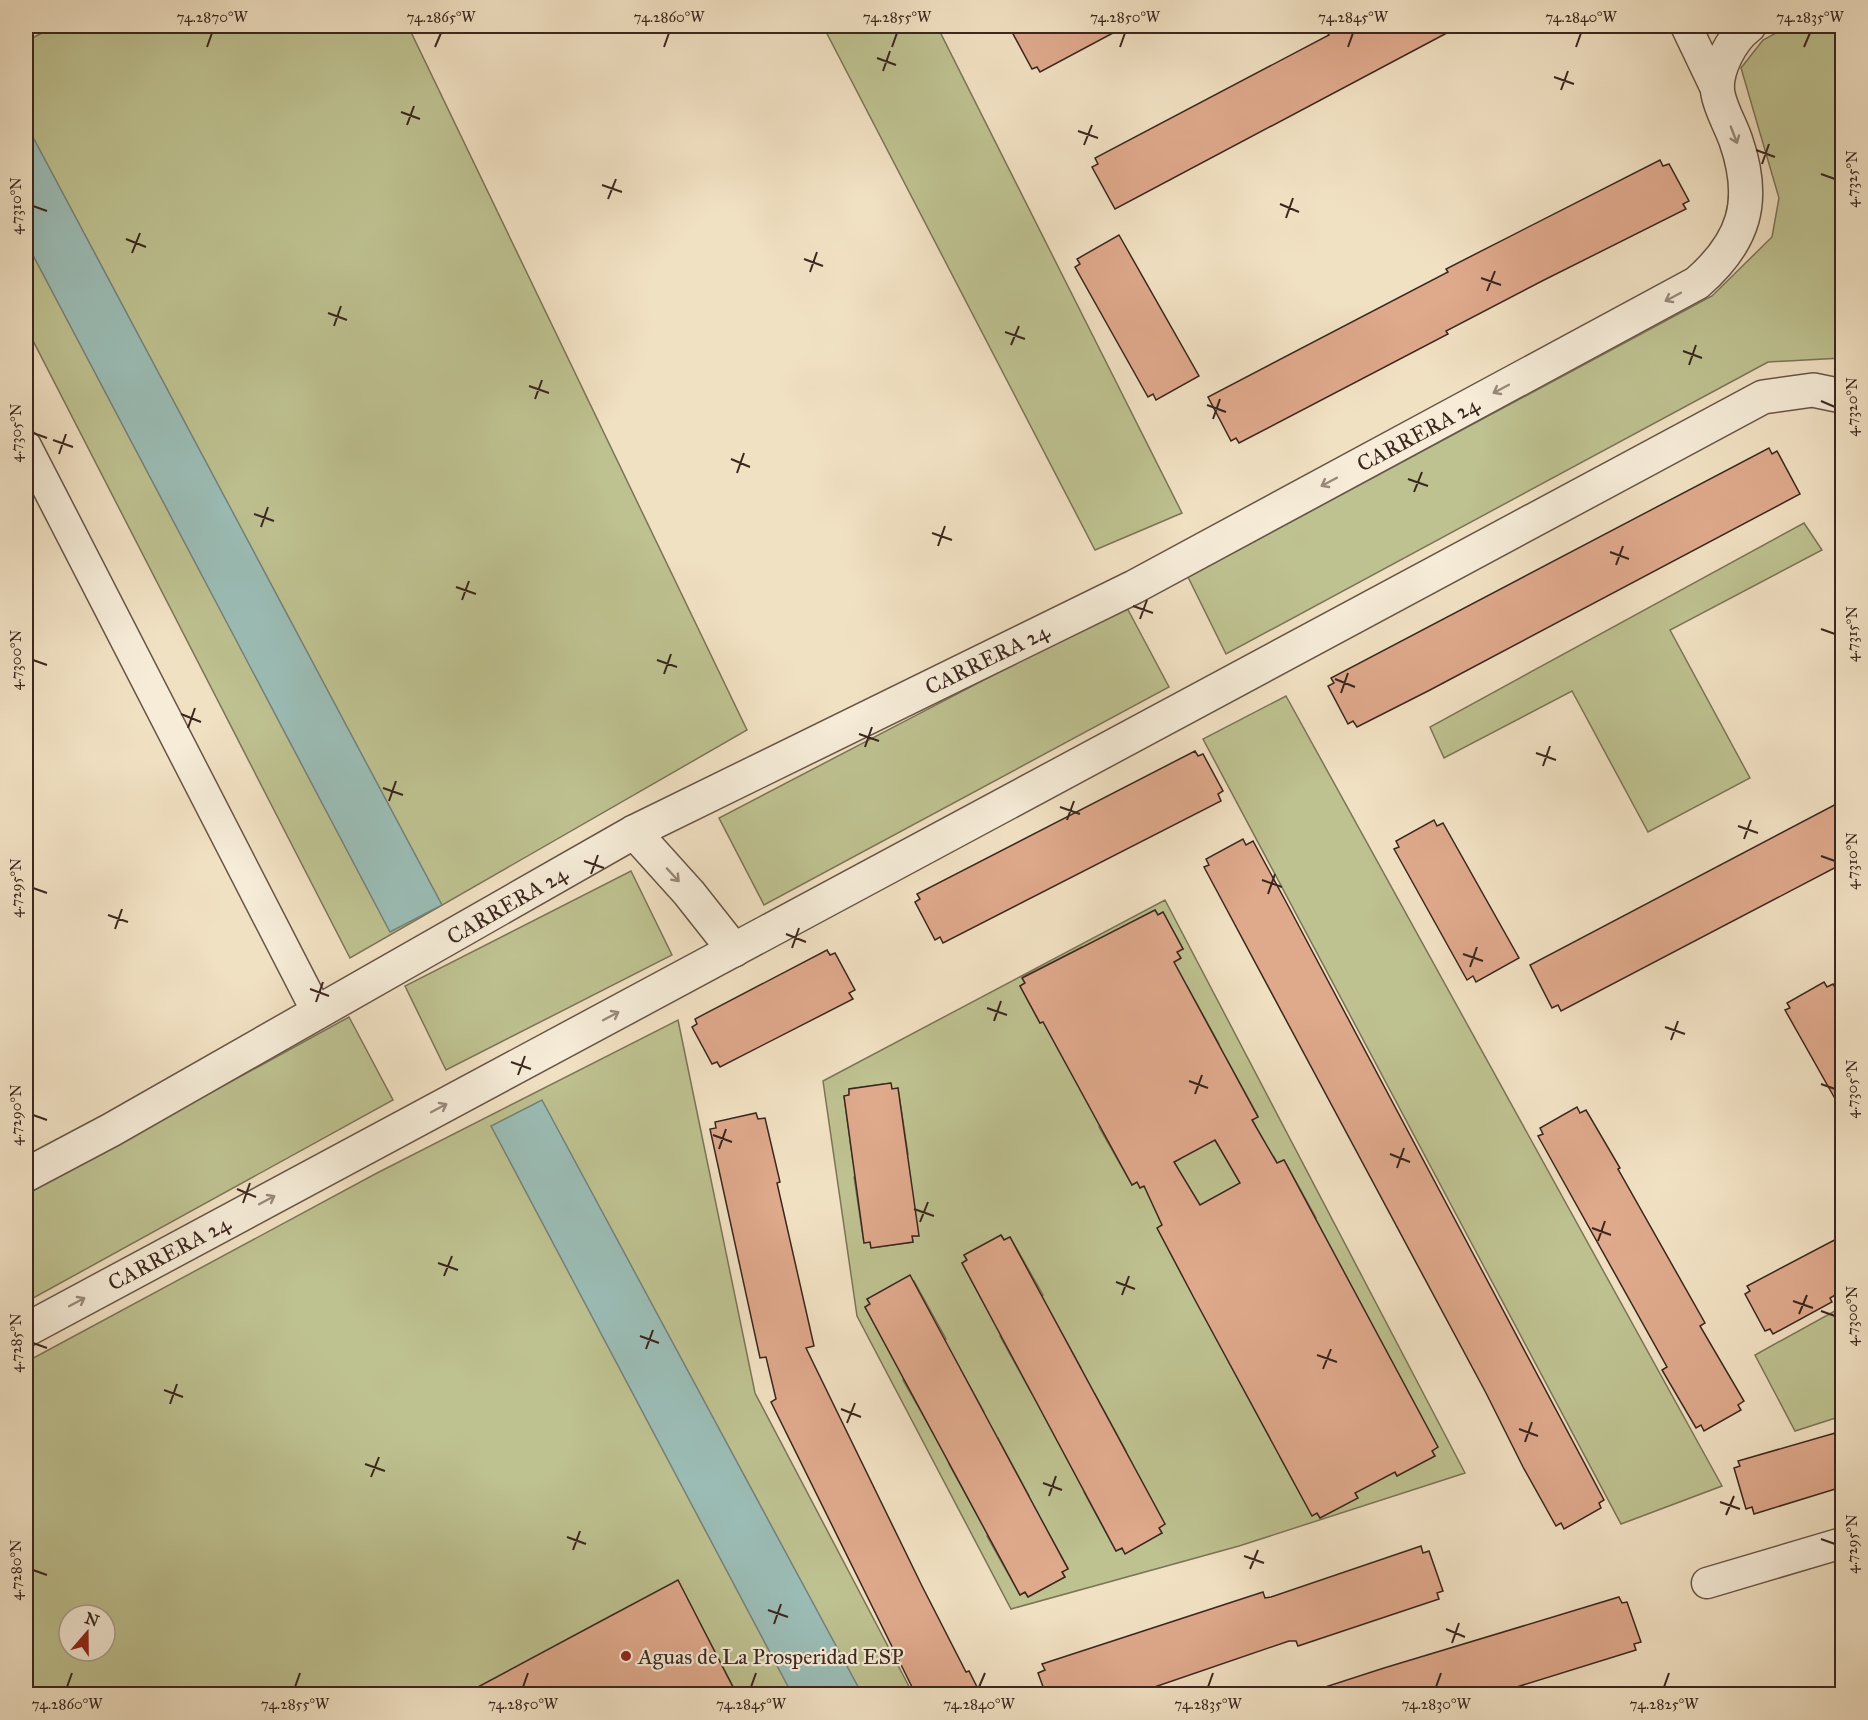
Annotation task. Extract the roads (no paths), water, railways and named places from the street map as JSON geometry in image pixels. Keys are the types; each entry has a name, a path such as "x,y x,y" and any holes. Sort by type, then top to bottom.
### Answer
{"street":[{"path":"1686,26 1718,93"},
{"path":"1718,93 1720,71 1738,27"},
{"name":"CARRERA 24","path":"26,1175 634,832 1134,587 1697,284 1720,263 1742,225 1748,182 1737,143 1718,93"},
{"name":"CARRERA 24","path":"26,1330 1763,398 1813,390 1842,396"},
{"path":"26,446 317,1012"},
{"path":"634,832 689,893 734,950"},
{"path":"1707,1583 1842,1543"}],"water":[{"path":"26,124 442,905 390,932 26,242"},
{"path":"542,1100 862,1694 792,1694 491,1126"}],"place":[{"name":"Aguas de La Prosperidad ESP","path":"626,1656"}]}
